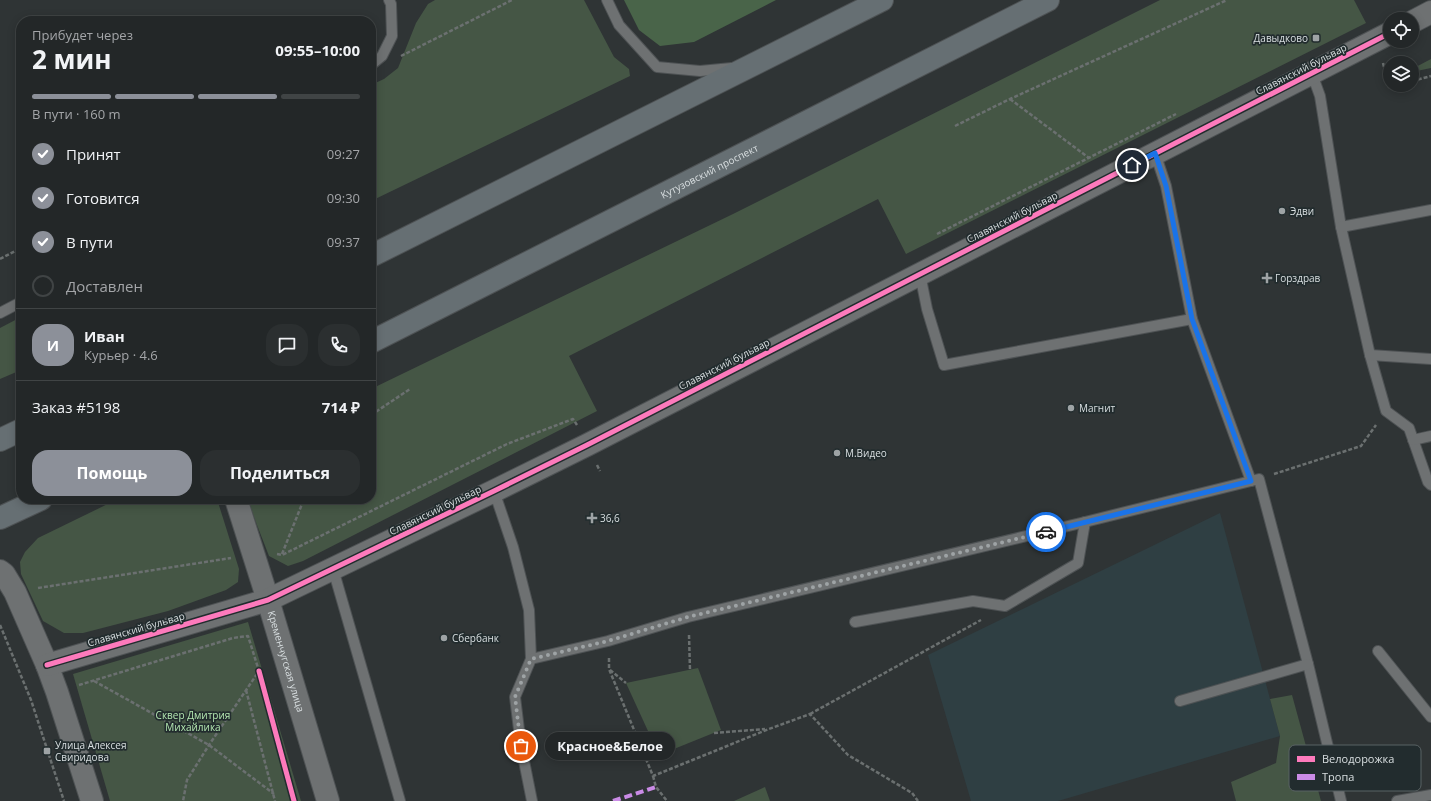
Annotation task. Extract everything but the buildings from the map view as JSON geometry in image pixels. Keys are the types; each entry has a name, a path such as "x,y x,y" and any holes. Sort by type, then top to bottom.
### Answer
{"main road":[{"path":"376,254 882,0"},
{"name":"Кутузовский проспект","path":"376,339 1048,0"},
{"path":"0,440 16,432"},
{"path":"0,518 30,504"}],"street":[{"path":"1419,18 1431,12"},
{"name":"Славянский бульвар","path":"47,665 268,600 494,491 1383,37"},
{"name":"Кременчугская улица","path":"237,504 252,554 268,600 328,801"},
{"path":"0,572 4,574 15,592 47,665 92,801"}],"lane":[{"path":"376,61 382,56 392,36 391,4 389,0"},
{"path":"607,0 619,25 657,68 700,71 754,65"},
{"path":"1312,74 1320,96 1342,227 1370,355 1386,411 1409,428 1428,482 1431,486"},
{"path":"1155,153 1166,186 1192,319 1255,480 1308,664 1328,745"},
{"path":"1342,227 1431,210"},
{"path":"920,274 927,309 944,366 1192,319"},
{"path":"0,313 16,305"},
{"path":"1370,355 1431,359"},
{"path":"1413,440 1431,436"},
{"path":"531,659 608,641 688,617 1255,480"},
{"path":"494,491 514,547 529,610 531,659 515,697 521,746 532,801"},
{"path":"855,622 973,601 1005,606 1078,563 1085,522"},
{"path":"333,569 400,801"},
{"path":"1378,651 1431,717"},
{"path":"1180,701 1308,664"},
{"path":"1339,791 1341,801"},
{"path":"1397,801 1431,795"}],"path":[{"path":"395,59 512,0"},
{"path":"955,126 1010,99 1227,0"},
{"path":"1419,79 1431,76"},
{"path":"1010,99 1089,158"},
{"path":"937,234 1180,112"},
{"path":"0,259 16,251"},
{"path":"376,412 410,388"},
{"path":"1255,480 1361,446 1386,411"},
{"path":"15,592 252,554 282,554 507,444 573,419"},
{"path":"282,554 302,504"},
{"path":"653,776 810,714 1005,606"},
{"path":"688,617 690,670"},
{"path":"0,625 31,700 64,801"},
{"path":"31,700 233,638 248,636 261,678"},
{"path":"608,641 609,669 653,776 656,787 667,801"},
{"path":"609,669 626,683"},
{"path":"182,801 187,780 259,671"},
{"path":"93,681 209,745 274,794"},
{"path":"246,690 275,801"},
{"path":"810,714 848,755 912,793 918,801"},
{"path":"714,733 769,729"}],"shaded area":[{"path":"1220,513 1280,736 1058,801 971,801 928,655"}],"green space":[{"path":"435,0 584,0 614,57 629,69 630,76 376,199 376,83 384,79 398,68 416,23 428,4"},
{"path":"624,0 776,0 694,42 660,46 639,30"},
{"path":"1160,0 1354,0 1366,23 906,254 878,199 569,356 597,411 303,561 288,566 269,556 249,504 376,504 376,387 733,214"},
{"path":"1431,59 1431,68 1419,71 1419,65"},
{"path":"16,320 16,372 0,379 0,328"},
{"path":"108,504 219,504 239,569 238,582 226,590 168,611 83,633 64,633 43,621 21,574 20,562 25,552 38,538"},
{"name":"Сквер Дмитрия Михайлика","path":"248,622 301,801 110,801 73,674"},
{"path":"698,668 721,730 659,755 626,683"},
{"path":"1292,695 1306,745 1289,745 1289,791 1318,791 1321,801 1236,801 1231,782 1276,763 1280,736 1270,699"},
{"path":"765,787 770,801 734,801"}],"marked path":[{"path":"613,801 656,787"}],"cycle path":[{"path":"47,665 268,600 587,445 1383,37"},
{"path":"259,671 294,801"}],"way so far":[{"path":"521,746 515,697 531,659 608,641 688,617 1046,532"}],"place":[{"name":"Давыдково","path":"1316,38"},
{"name":"Эдви","path":"1282,211"},
{"name":"Горздрав","path":"1267,278"},
{"name":"Магнит","path":"1071,408"},
{"name":"М.Видео","path":"837,453"},
{"name":"36,6","path":"592,518"},
{"name":"Сбербанк","path":"444,638"},
{"name":"Красное&Белое","path":"521,746"},
{"name":"Улица Алексея Свиридова","path":"47,751"}],"route":[{"path":"1046,532 1251,481 1192,319 1166,186 1155,153 1132,165"}]}
